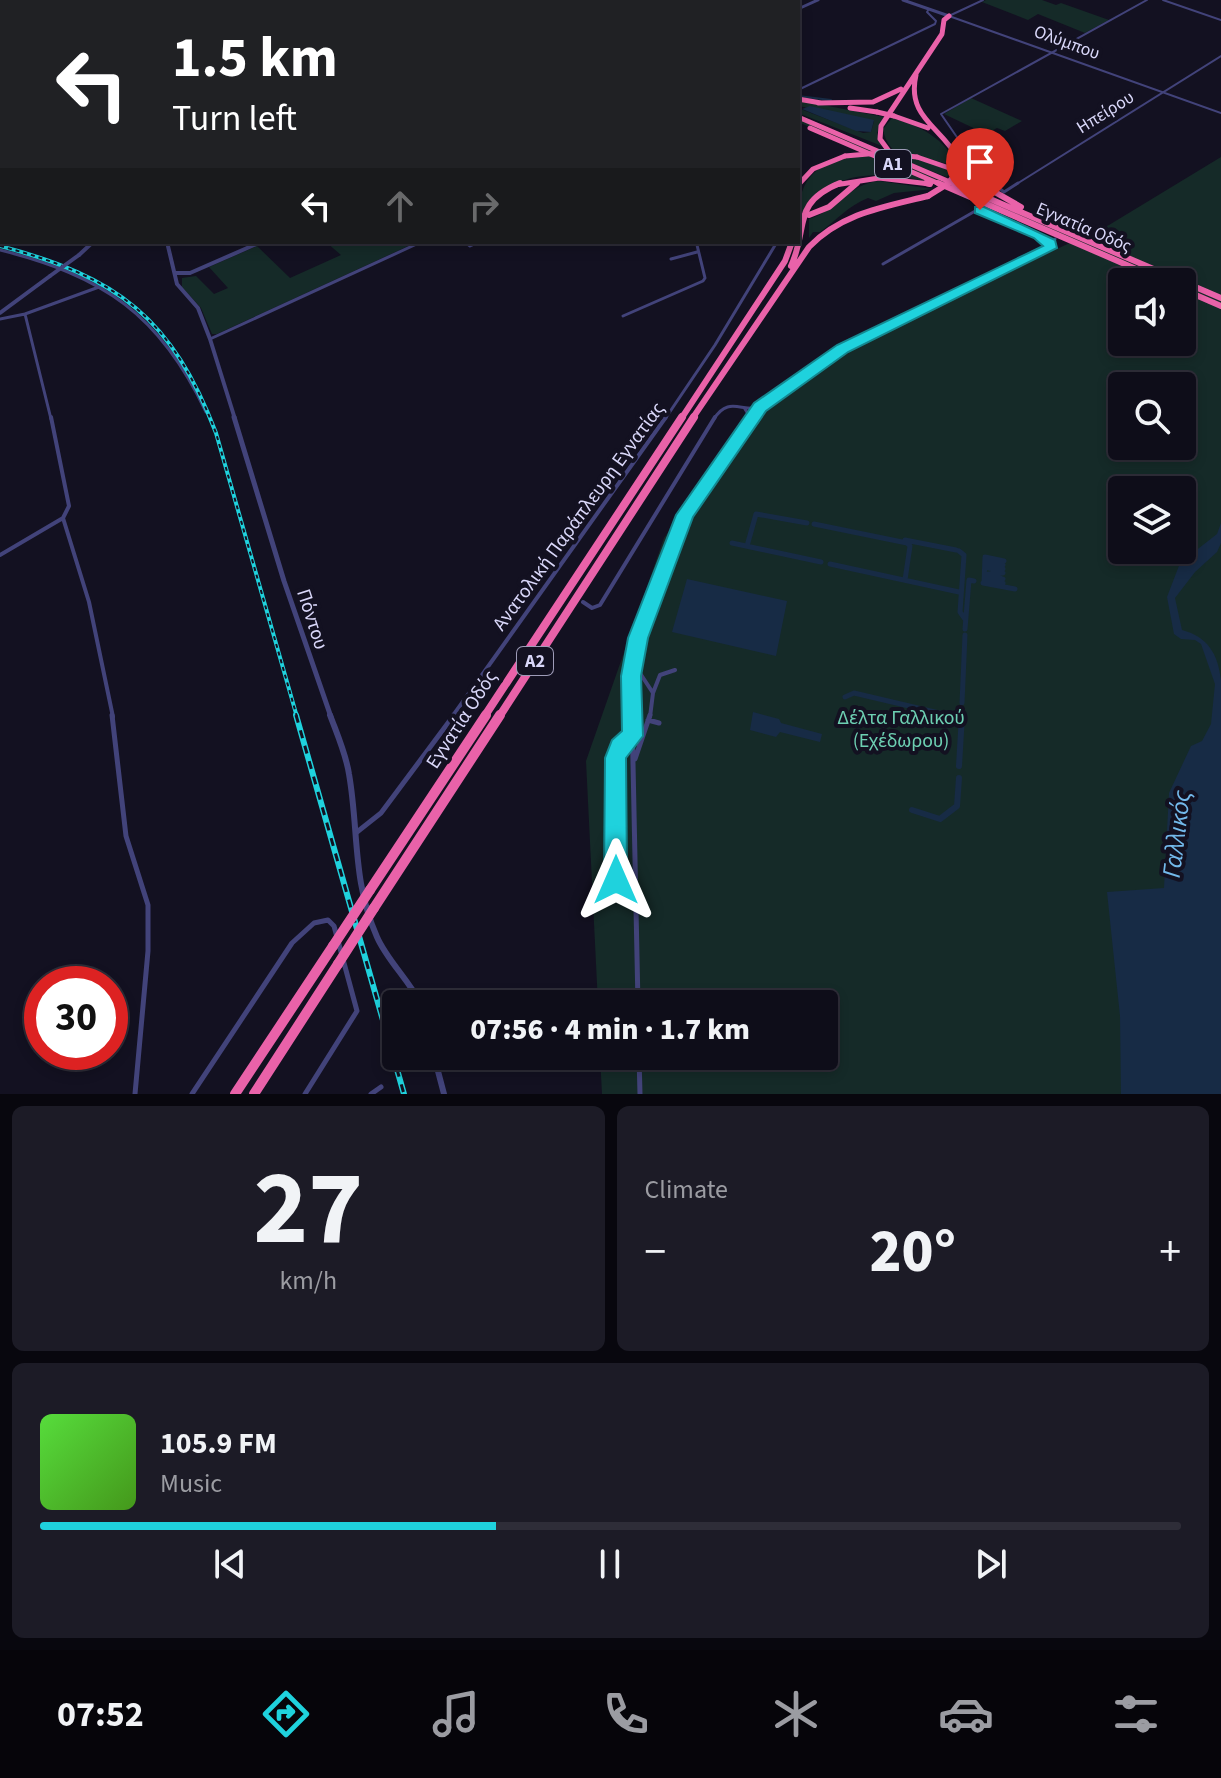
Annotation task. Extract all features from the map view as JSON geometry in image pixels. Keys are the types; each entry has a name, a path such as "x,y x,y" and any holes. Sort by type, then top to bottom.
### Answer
{"highway":[{"path":"818,103 865,104 894,95 938,33 941,20 936,12"},
{"path":"941,20 949,16"},
{"path":"917,167 887,150 879,133 942,34 944,20 949,16"},
{"path":"788,275 818,237 841,221 859,213 928,196 951,182 959,160 913,103 913,81 917,71"},
{"path":"800,99 894,116 920,124 942,136"},
{"name":"Α1","path":"800,121 1057,228"},
{"name":"Α1","path":"800,121 988,205"},
{"path":"800,183 813,169 845,156 879,153 917,157 958,171 1057,228"},
{"path":"809,215 829,207 856,183 878,178"},
{"name":"Α2","path":"788,275 800,244 802,218 812,201 840,184 878,178 931,185 988,205"},
{"name":"Εγνατία Οδός","path":"988,205 1134,268"},
{"name":"Εγνατία Οδός","path":"1057,228 1214,298 1221,306"},
{"name":"Εγνατία Οδός","path":"235,1094 785,261 791,244"},
{"name":"Εγνατία Οδός","path":"254,1094 788,275"}],"street":[{"path":"903,0 936,12"},
{"path":"949,16 983,0"},
{"path":"1053,51 1147,0"},
{"path":"1163,0 1221,20"},
{"path":"800,89 936,23 928,11"},
{"name":"Ολύμπου","path":"936,12 1221,113"},
{"name":"Ηπείρου","path":"1053,51 941,116 983,175 1004,192 1221,56"},
{"path":"638,990 633,662 638,638 685,515 760,407 843,349 914,312 1043,254 1053,241 977,210 907,253 883,264"},
{"path":"0,313 91,244"},
{"name":"Πόντου","path":"168,244 179,288 198,308 210,339 284,581 349,770 357,832 354,843 357,873 376,936 414,990"},
{"path":"175,273 190,273 256,244"},
{"path":"210,339 417,244"},
{"path":"623,316 703,281 705,278 697,252 699,244"},
{"name":"Ανατολική Παράπλευρη Εγνατίας","path":"357,832 381,813 408,778 557,570 715,345 776,244"},
{"path":"0,250 39,260 99,287 138,312 179,356 206,412"},
{"path":"671,259 697,252"},
{"path":"0,319 25,314 99,287"},
{"path":"0,555 63,518 69,506 25,314"},
{"path":"583,602 592,608 600,605 715,414 728,405 745,409 760,407"},
{"path":"745,409 752,419"},
{"path":"63,518 89,602 115,727 126,836 148,905 148,951 135,1094"},
{"path":"557,570 563,579"},
{"path":"633,662 653,693"},
{"path":"634,762 660,675 675,670"},
{"path":"648,720 659,723"},
{"path":"616,880 616,758 619,747 632,736"},
{"path":"192,1094 292,943 314,923 328,920 334,926 357,1011 305,1094"},
{"path":"438,1070 444,1094"},
{"path":"639,1070 640,1094"},
{"path":"371,1094 381,1087"}],"green space":[{"path":"982,2 1061,3 1109,20 1085,33 1038,14 1028,20"},
{"path":"971,98 1022,121 1005,131 997,128 986,134 944,114"},
{"path":"800,100 884,117 877,133 882,146 800,114 800,109 863,133 871,132 874,121 800,106"},
{"path":"892,118 925,131 946,148 952,155 951,165 916,155 950,171 947,177 917,165 891,148 883,129"},
{"name":"Δέλτα Γαλλικού (Εχέδωρου)","path":"800,120 1079,239 1109,225 1221,157 1221,1094 602,1094 601,1070 838,1070 838,990 597,990 586,761 664,538 747,420 853,344 1074,241 800,123"},
{"path":"866,155 937,184 887,176 861,176 837,183 800,212 801,197 811,176 840,160"},
{"path":"879,181 933,189 894,193 876,201 868,198 820,232 813,232 809,238 809,219 859,187"},
{"path":"328,244 413,244 217,334 212,334 201,308 182,287 182,278 196,276 214,294 228,288 209,267 257,246 290,278 341,255"}],"water":[{"path":"810,106 874,120 871,132 856,131 802,109"},
{"name":"Γαλλικός","path":"1221,523 1221,543 1217,552 1195,572 1175,598 1182,630 1199,637 1210,648 1221,680 1221,1094 1121,1094 1120,1016 1107,892 1164,888 1169,793 1191,746 1202,741 1211,724 1215,684 1201,644 1174,634 1167,597 1180,564 1196,564 1196,550 1217,534"},
{"path":"687,579 787,601 776,656 672,632"},
{"path":"753,712 822,734 820,742 780,732 776,737 750,730"}],"waterway":[{"path":"800,96 831,100"},
{"path":"747,546 756,514 807,523"},
{"path":"814,524 907,543 910,546 905,580"},
{"path":"905,540 956,550"},
{"path":"732,543 821,562"},
{"path":"959,551 964,555 960,612 965,619"},
{"path":"984,583 985,557 1004,561 988,560 1003,565 987,565 1003,569 988,568 1003,573 988,574 1003,579 987,577 1003,583 987,579"},
{"path":"830,564 959,592"},
{"path":"965,629 969,580 974,581"},
{"path":"983,583 1015,589"},
{"path":"962,703 965,635"},
{"path":"845,697 854,693 956,717"},
{"path":"962,709 962,715"},
{"path":"948,715 961,718"},
{"path":"959,766 962,715"},
{"path":"912,810 940,819 957,806 959,778"}],"railway":[{"path":"0,246 41,258 109,288 136,308 159,331 180,360 199,393 216,433 297,717"},
{"path":"296,715 404,1094"}],"route":[{"path":"616,880 616,758 619,747 632,736 631,676 638,638 685,515 760,407 843,349 878,329 1043,254 1050,248 1051,243 1039,235 980,210"}]}
